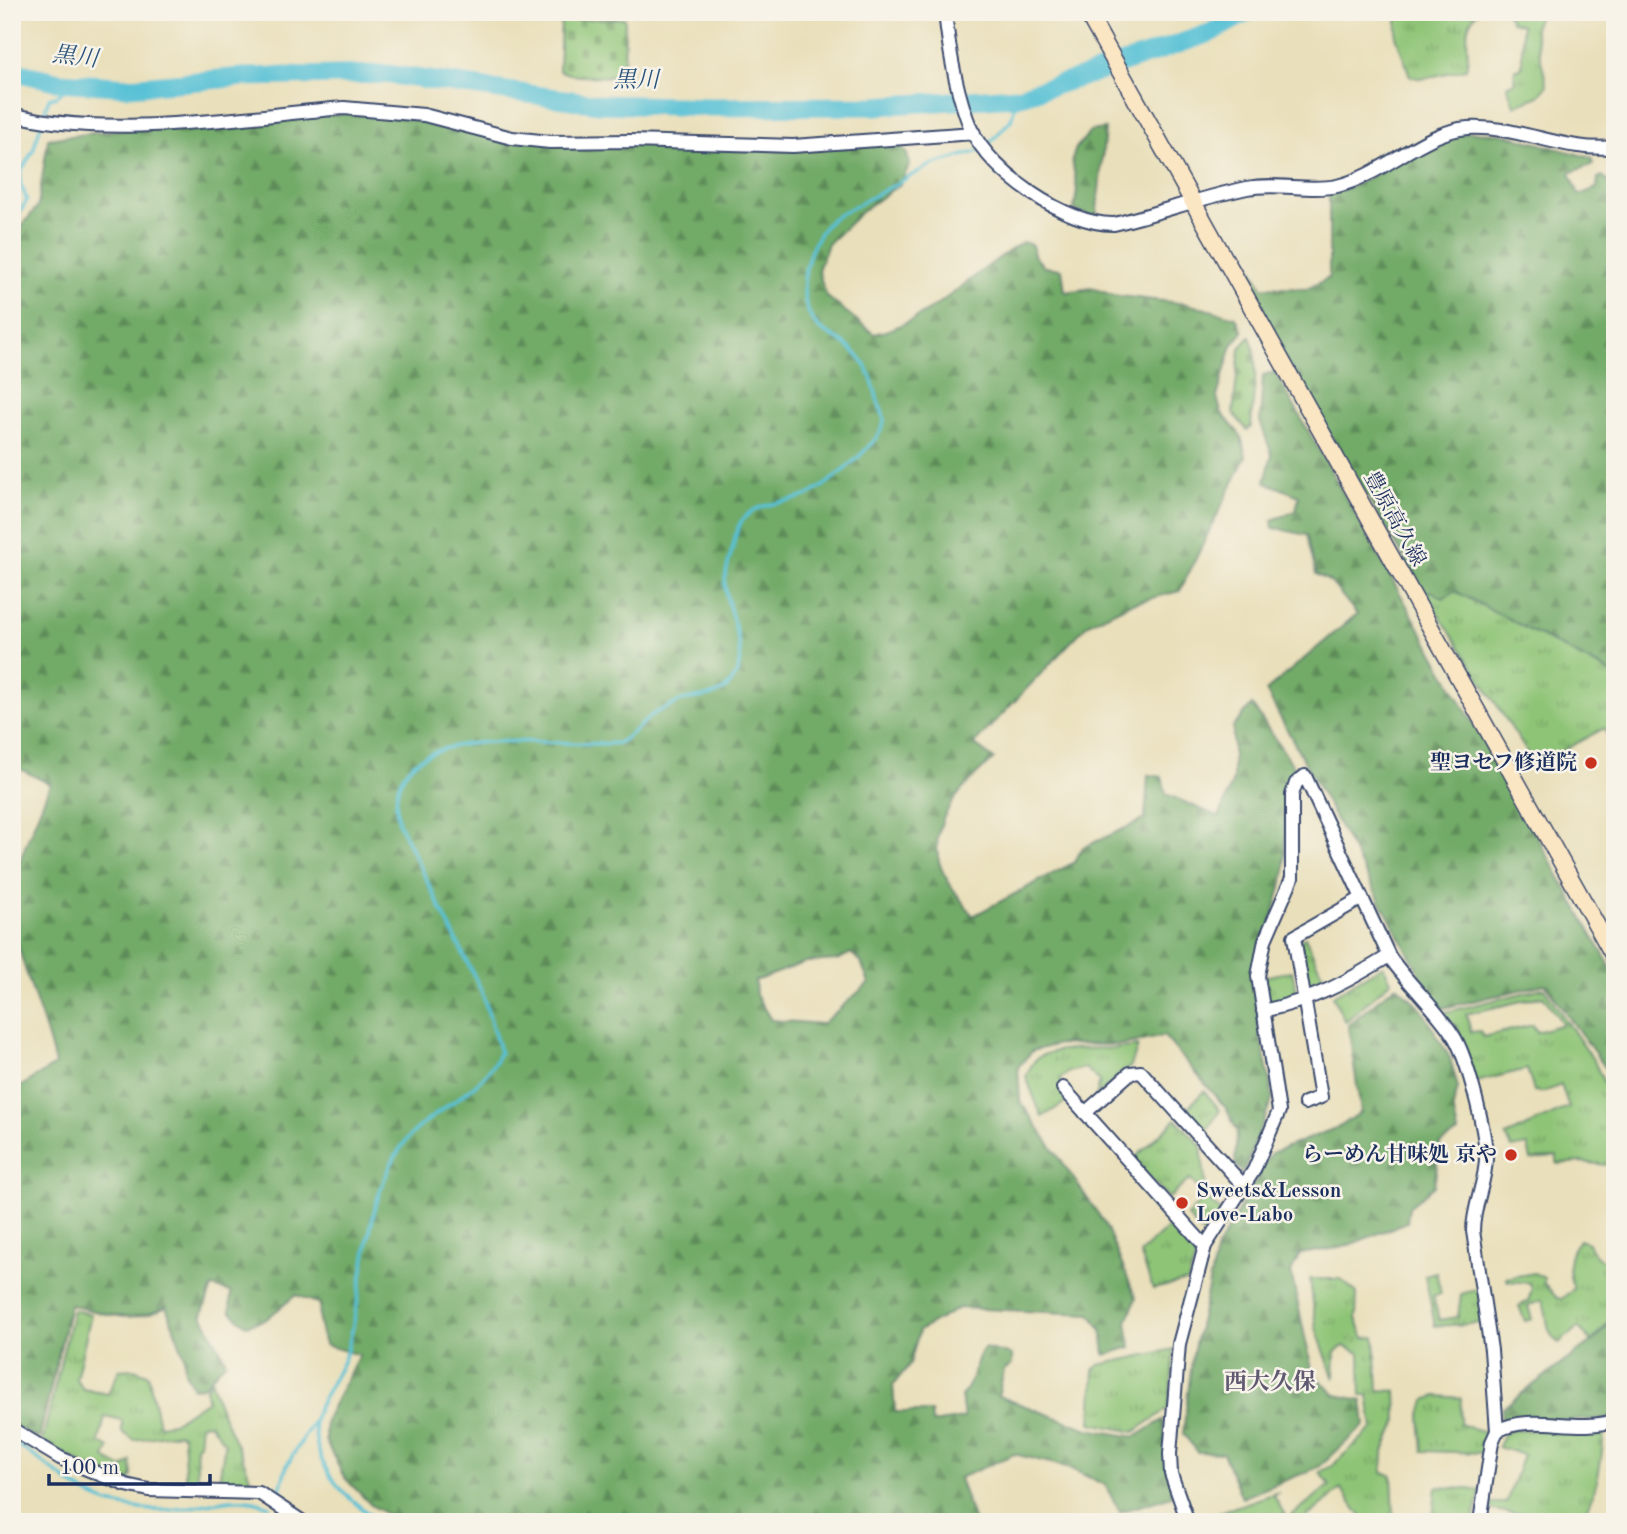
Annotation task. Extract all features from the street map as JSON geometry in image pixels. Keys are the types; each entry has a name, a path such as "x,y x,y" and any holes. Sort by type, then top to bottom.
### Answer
{"main road":[{"name":"豊原高久線","path":"1087,12 1615,958"}],"street":[{"path":"945,12 955,70 974,132 992,156 1024,188 1077,219 1097,225 1114,224 1267,185 1337,186 1354,181 1447,133 1466,128 1501,130 1586,148 1615,147"},
{"path":"12,114 39,121 77,125 120,125 344,108 376,108 424,115 512,138 537,141 631,141 719,146 793,146 974,132"},
{"path":"1188,1522 1171,1474 1170,1454 1179,1343 1205,1245 1258,1162 1279,1111 1258,976 1262,951 1292,878 1292,795 1296,783 1304,776 1389,956 1406,981 1454,1037 1465,1058 1483,1129 1486,1162 1473,1215 1473,1231 1491,1350 1497,1431 1492,1442 1480,1522"},
{"path":"1305,1103 1321,1097 1294,937 1362,898"},
{"path":"1263,1011 1305,1002 1330,992 1389,956"},
{"path":"1085,1113 1130,1073 1141,1072 1243,1185"},
{"path":"1063,1088 1205,1245"},
{"path":"1497,1431 1515,1424 1597,1424 1615,1420"},
{"path":"12,1430 60,1458 126,1485 149,1490 259,1493 303,1522"}],"green space":[{"path":"1398,12 1478,12 1472,18 1467,32 1466,69 1421,79 1410,76 1396,36"},
{"path":"1506,12 1540,12 1534,28 1547,86 1539,96 1514,106 1507,85 1514,83 1515,70 1522,67 1522,25 1512,22"},
{"path":"625,18 624,77 578,76 559,71 561,20"},
{"path":"370,112 458,128 721,150 791,150 897,143 906,152 910,164 900,184 862,211 828,244 818,270 826,296 874,334 895,328 934,307 1023,242 1032,245 1034,255 1044,267 1062,269 1065,292 1092,288 1112,295 1187,304 1236,317 1243,332 1232,345 1217,397 1221,412 1241,436 1246,456 1180,591 1129,604 1088,624 974,744 994,759 958,794 949,808 938,837 937,853 945,876 973,916 1075,862 1082,848 1145,819 1148,775 1162,777 1166,794 1219,817 1233,780 1233,727 1252,705 1298,773 1290,783 1285,810 1285,873 1255,979 1259,1029 1273,1097 1243,1173 1235,1164 1237,1131 1226,1108 1164,1036 1122,1045 1059,1044 1032,1051 1018,1067 1020,1101 1105,1224 1136,1298 1127,1322 1131,1347 1105,1355 1102,1330 1090,1314 959,1308 919,1331 910,1364 893,1385 895,1412 931,1412 932,1423 964,1418 961,1396 969,1385 984,1348 1012,1355 1012,1365 1004,1370 998,1396 1088,1429 1135,1437 1163,1420 1172,1496 1120,1512 1105,1485 1067,1467 1014,1454 959,1478 974,1522 400,1522 371,1505 344,1477 325,1440 326,1419 359,1355 325,1345 319,1323 320,1304 296,1295 265,1320 246,1325 230,1311 231,1292 212,1287 202,1315 226,1361 203,1387 193,1388 185,1372 184,1355 166,1307 153,1313 130,1317 70,1305 39,1439 12,1425 12,1092 55,1065 14,924 13,900 19,864 50,784 12,765 12,238 38,206 48,139 109,131","holes":["851,953 861,962 869,983 822,1024 771,1020 756,995 755,981 806,962 837,960"]},
{"path":"1105,129 1096,221 1074,209 1077,190 1072,159 1076,148 1091,131"},
{"path":"1468,132 1500,133 1592,158 1593,164 1570,173 1579,195 1597,188 1598,178 1603,176 1615,188 1615,675 1455,591 1443,598 1431,591 1427,596 1282,354 1229,248 1242,249 1262,287 1307,289 1329,278 1329,195 1432,145"},
{"path":"1250,337 1255,369 1251,427 1247,430 1233,413 1240,348"},
{"path":"1275,372 1615,975 1615,1081 1545,984 1439,1009 1266,691 1357,614 1331,582 1316,574 1307,535 1273,528 1272,520 1296,511 1299,496 1265,482 1272,455 1260,421 1263,375"},
{"path":"1430,590 1455,590 1615,675 1615,748 1604,728 1540,763 1532,760 1427,596"},
{"path":"1305,937 1328,987 1315,994 1307,988 1300,940"},
{"path":"1383,965 1391,981 1345,1022 1333,996"},
{"path":"1292,971 1297,993 1294,999 1276,1003 1267,999 1264,977"},
{"path":"1396,985 1421,1008 1450,1058 1458,1088 1453,1107 1458,1133 1440,1144 1434,1186 1409,1207 1407,1222 1344,1247 1300,1254 1291,1272 1313,1374 1336,1395 1362,1400 1365,1425 1319,1467 1242,1498 1223,1453 1198,1452 1183,1434 1193,1353 1217,1248 1271,1153 1341,1126 1361,1112 1348,1025"},
{"path":"1544,988 1594,1061 1609,1094 1615,1095 1615,1166 1581,1162 1557,1164 1557,1156 1531,1160 1528,1145 1512,1148 1506,1136 1569,1107 1561,1085 1544,1092 1534,1091 1527,1069 1476,1082 1457,1027 1442,1013","holes":["1543,996 1563,1024 1537,1032 1533,1025 1483,1037 1480,1031 1471,1032 1466,1014"]},
{"path":"1138,1046 1131,1066 1096,1096 1100,1081 1085,1068 1069,1072 1060,1079 1069,1100 1042,1117 1026,1077 1037,1059 1064,1050"},
{"path":"1204,1091 1220,1110 1205,1133 1185,1111"},
{"path":"1176,1119 1201,1146 1207,1197 1221,1213 1206,1237 1187,1216 1206,1197 1190,1179 1169,1198 1133,1160"},
{"path":"1174,1222 1198,1250 1188,1281 1153,1289 1140,1253"},
{"path":"1580,1240 1588,1243 1598,1258 1615,1266 1615,1315 1592,1341 1578,1327 1559,1343 1549,1329 1542,1300 1528,1306 1532,1319 1525,1321 1519,1306 1528,1301 1532,1289 1530,1283 1508,1281 1506,1278 1534,1273 1544,1278 1544,1284 1557,1298 1562,1299 1574,1288 1569,1263 1572,1250"},
{"path":"1436,1272 1441,1293 1433,1296 1439,1320 1458,1317 1461,1294 1479,1289 1484,1323 1435,1326 1425,1275"},
{"path":"1310,1279 1340,1279 1357,1293 1356,1318 1364,1338 1375,1337 1378,1390 1396,1391 1397,1420 1383,1454 1382,1473 1392,1475 1394,1517 1386,1522 1365,1522 1341,1489 1301,1522 1216,1522 1214,1514 1279,1492 1274,1496 1287,1519 1330,1485 1320,1472 1332,1466 1373,1428 1368,1395 1361,1395 1360,1353 1344,1346 1335,1352 1334,1379 1316,1328"},
{"path":"73,1310 91,1314 76,1379 83,1389 108,1394 119,1370 134,1369 148,1374 159,1425 173,1423 207,1400 206,1388 212,1380 220,1409 244,1462 253,1490 218,1487 225,1443 209,1423 201,1424 199,1444 196,1446 198,1484 186,1485 183,1436 179,1433 134,1440 122,1432 122,1420 105,1416 99,1442 109,1448 105,1458 123,1468 131,1462 132,1476 128,1482 83,1464 42,1442"},
{"path":"1615,1315 1615,1416 1607,1419 1501,1421 1502,1408 1599,1336"},
{"path":"1174,1349 1169,1408 1134,1432 1091,1423 1094,1370 1099,1365"},
{"path":"1437,1396 1461,1398 1460,1424 1490,1434 1484,1453 1423,1451 1420,1418 1425,1400"},
{"path":"1513,1430 1604,1431 1594,1491 1584,1513 1576,1522 1522,1522 1523,1515 1489,1509 1490,1503 1506,1503 1523,1455 1498,1447 1504,1433"},
{"path":"1436,1487 1480,1490 1474,1522 1420,1522 1418,1518 1433,1518"}],"waterway":[{"name":"黒川","path":"12,71 59,82 129,87 243,77 386,74 599,104 712,107 875,106 1017,97 1210,33 1248,12"},
{"path":"12,225 27,200 20,183 21,171 33,151 49,98 57,96 73,83"},
{"path":"986,147 1011,120 1017,97"},
{"path":"379,1522 343,1492 326,1470 316,1441 315,1418 345,1357 374,1211 395,1157 422,1124 483,1078 500,1052 482,992 399,824 398,788 413,764 440,750 476,743 515,741 618,743 658,712 685,700 715,694 725,689 735,677 739,665 738,638 725,583 740,524 750,512 758,508 800,498 828,483 866,450 882,428 884,419 862,360 842,342 819,328 809,313 804,284 810,254 816,240 833,218 931,165 979,151"},
{"path":"277,1499 287,1465 313,1422"},
{"path":"12,1442 83,1492 109,1503 162,1510 235,1500 269,1506"}],"place":[{"name":"聖ヨセフ修道院","path":"1591,763"},
{"name":"らーめん甘味処 京や","path":"1511,1155"},
{"name":"Sweets&Lesson Love-Labo","path":"1182,1203"}],"district":[{"name":"西大久保","path":"1270,1382"}]}
